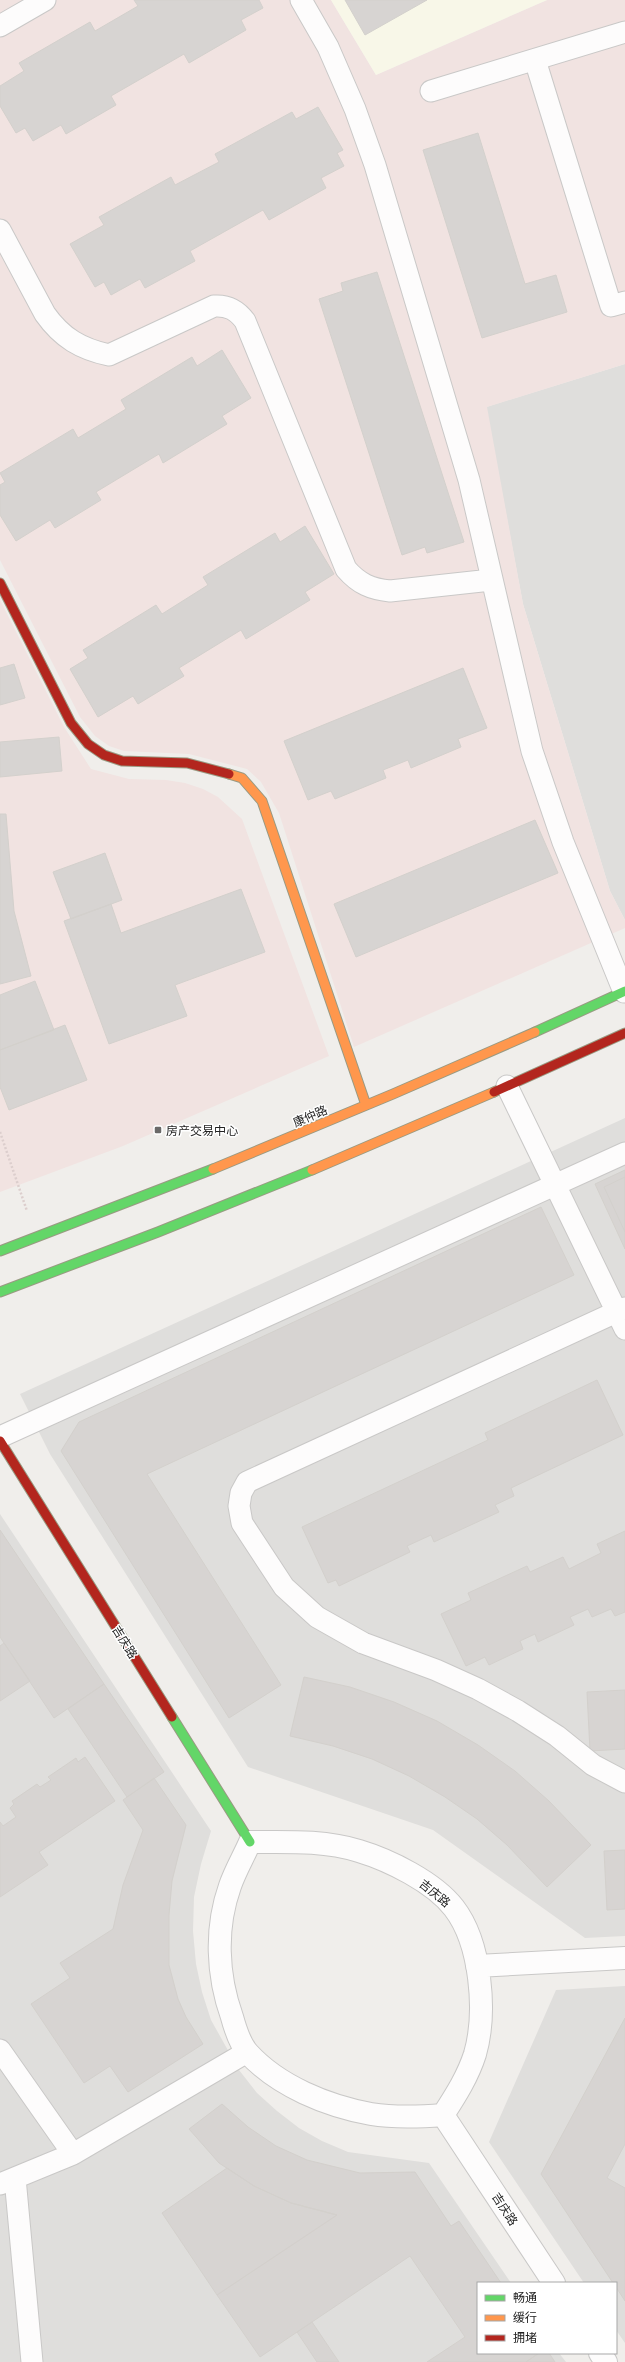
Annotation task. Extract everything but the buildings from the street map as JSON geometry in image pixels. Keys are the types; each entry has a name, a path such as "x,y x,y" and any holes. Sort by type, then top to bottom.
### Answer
{"main road":[{"path":"0,583 71,723 88,744 104,755 122,761 187,763 242,778 262,801 366,1106"},
{"name":"康仲路","path":"0,1251 160,1191 366,1106 624,992"},
{"path":"0,1292 188,1220 507,1086 625,1033"},
{"name":"吉庆路","path":"0,1441 250,1842"}],"street":[{"name":"吉庆路","path":"250,1842 300,1842 358,1850 385,1860 411,1874 434,1889 454,1908 468,1936 477,1966 482,1997 480,2025 475,2053 465,2079 443,2115 553,2282"},
{"path":"250,1842 230,1885 220,1934 223,1984 236,2030 247,2052 280,2078 304,2092 337,2105 371,2114 407,2117 443,2115"},
{"path":"477,1966 625,1958"}],"lane":[{"path":"0,26 45,0"},
{"path":"300,0 328,47 375,164 469,480 491,580 532,751 563,842 624,992"},
{"path":"431,91 625,32"},
{"path":"535,60 611,306 625,302"},
{"path":"0,230 45,314 53,326 76,344 92,351 109,355 214,306 224,305 239,314 245,321 346,569 354,578 376,589 390,591 491,580"},
{"path":"507,1086 555,1185 622,1316 247,1482 241,1493 239,1506 242,1523 284,1587 317,1617 363,1642 478,1688 518,1711 556,1736 593,1765 625,1782"},
{"path":"0,1437 625,1153"},
{"path":"0,2050 73,2154"},
{"path":"32,2362 8,2181 73,2154 247,2052"}],"path":[{"path":"0,1132 36,1238"}],"shaded area":[{"path":"0,0 331,0 376,75 547,0 625,0 625,364 487,407 523,604 610,891 625,920 625,928 354,1047 279,813 261,782 247,769 189,754 124,751 109,746 95,736 80,717 0,560"},
{"path":"331,0 547,0 376,75"},
{"path":"625,364 625,920 610,891 523,604 486,407"},
{"path":"0,600 64,727 91,769 129,779 166,780 185,783 203,789 218,797 242,819 329,1056 123,1146 0,1192"},
{"path":"625,1118 625,1936 585,1938 433,1830 248,1767 50,1454 20,1394"},
{"path":"0,1514 211,1831 201,1864 194,1897 193,1931 196,1964 202,1992 211,2020 239,2070 257,2093 277,2111 299,2128 322,2141 348,2152 429,2163 510,2282 477,2282 477,2354 560,2354 566,2362 0,2362"},
{"path":"625,1986 625,2343 617,2331 617,2282 583,2282 489,2142 556,1990"}],"traffic: fast":[{"path":"535,1032 625,991"},
{"path":"0,1251 213,1169"},
{"path":"0,1292 158,1232 312,1170"},
{"path":"172,1717 250,1842"}],"traffic: slow":[{"path":"229,774 242,778 262,801 366,1105"},
{"path":"213,1169 393,1094 535,1032"},
{"path":"312,1170 494,1092"}],"traffic: jam":[{"path":"0,583 71,723 88,744 104,755 122,761 187,763 229,774"},
{"path":"494,1092 625,1033"},
{"path":"0,1441 172,1717"}],"place":[{"name":"房产交易中心","path":"158,1130"}]}
